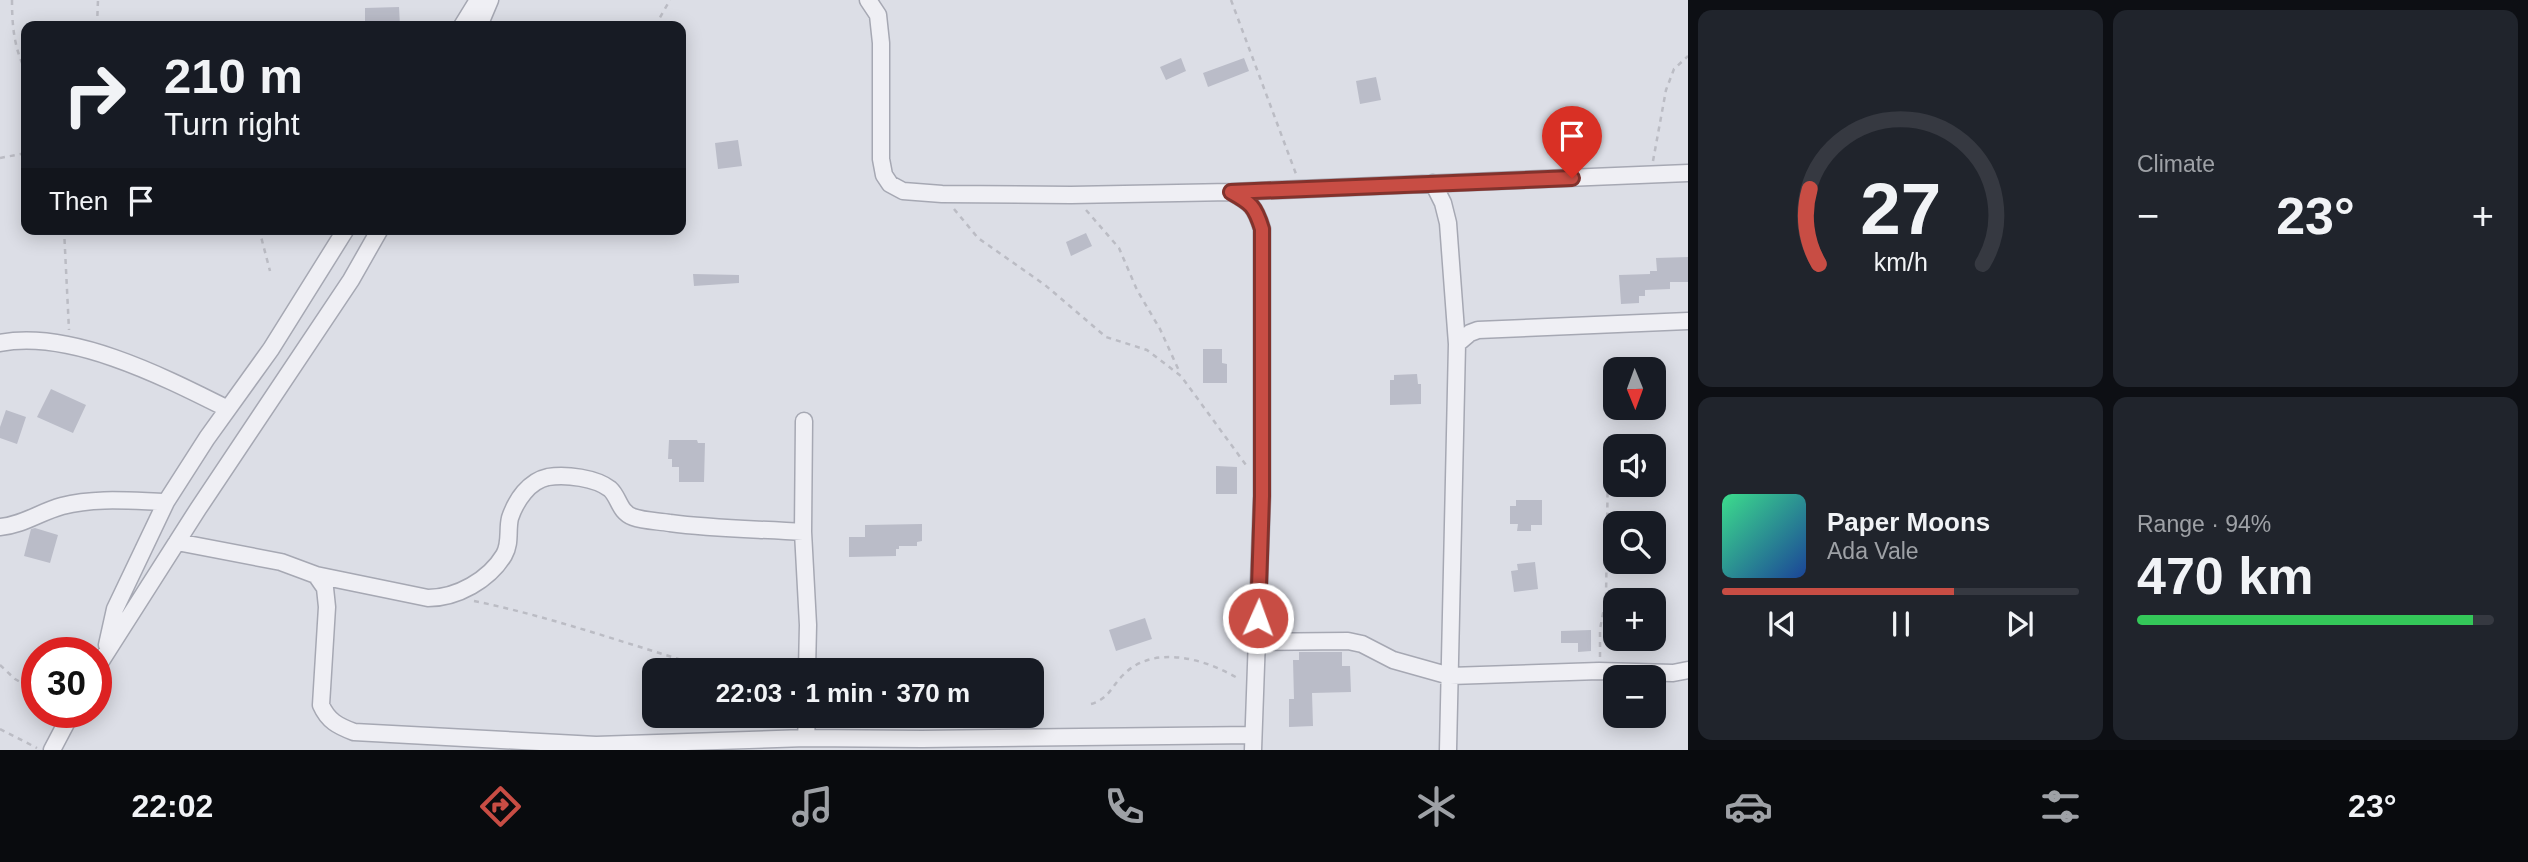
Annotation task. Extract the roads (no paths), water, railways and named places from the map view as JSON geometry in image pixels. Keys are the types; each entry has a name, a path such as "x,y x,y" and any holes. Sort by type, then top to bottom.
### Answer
{"street":[{"path":"465,21 478,0"},
{"path":"481,21 489,0"},
{"path":"868,0 878,16 881,43 881,159 884,175 890,184 903,191 1071,195 1231,192 1688,173"},
{"path":"1433,183 1443,203 1448,223 1457,344 1448,750"},
{"path":"316,575 325,588 327,607 321,705 326,717 336,725 354,732 596,745 806,738 1253,742 1262,496 1262,229 1256,210 1248,201 1231,192"},
{"path":"109,637 115,609 166,502 271,349 342,235"},
{"path":"112,643 351,280 377,235"},
{"path":"1457,344 1478,330 1688,321"},
{"path":"0,343 31,341 69,347 127,362 228,409"},
{"path":"804,421 803,532 807,658"},
{"path":"177,542 281,562 316,575 428,598 451,596 476,583 504,555 509,541 510,520 519,499 531,484 548,477 595,481 612,490 620,506 632,516 702,527 803,532"},
{"path":"0,527 14,526 31,520 46,510 66,505 104,500 166,502"},
{"path":"1258,642 1348,641 1362,644 1393,660 1450,676 1599,671 1673,673 1688,670"},
{"path":"51,750 63,728"},
{"path":"806,728 806,738"}]}
